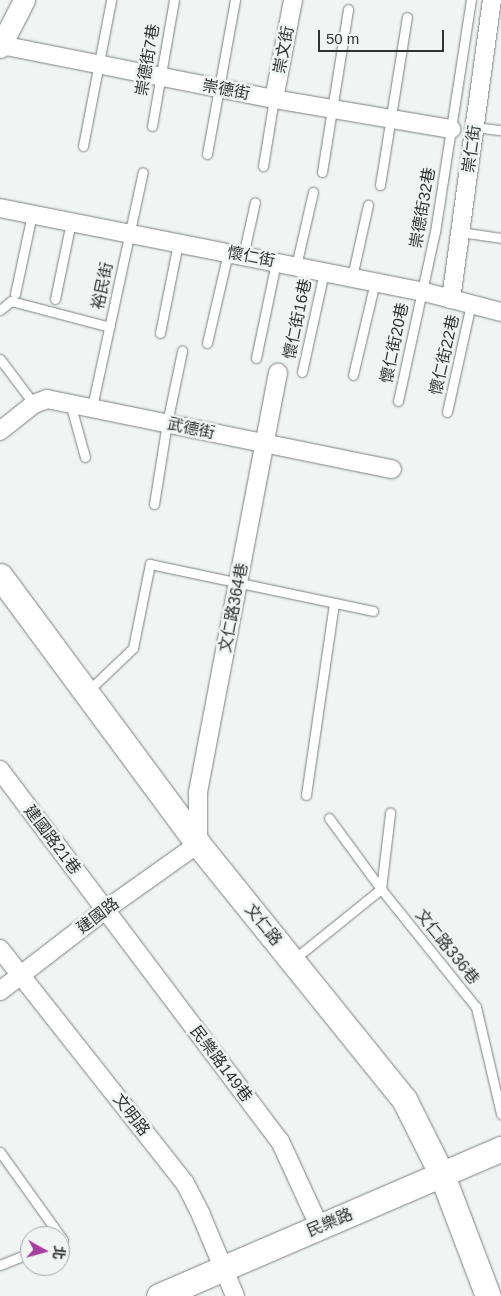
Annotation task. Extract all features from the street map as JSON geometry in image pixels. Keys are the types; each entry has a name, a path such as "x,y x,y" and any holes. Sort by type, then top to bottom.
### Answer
{"main road":[{"name":"文仁路","path":"2,584 86,692 198,844 404,1099 442,1175 488,1296"},
{"name":"民樂路","path":"159,1296 501,1149"}],"street":[{"path":"1,46 24,0"},
{"name":"崇文街","path":"274,99 293,0"},
{"name":"崇仁街","path":"451,299 460,232 465,133 492,0"},
{"name":"崇德街","path":"1,46 274,99 465,133"},
{"name":"懷仁街","path":"0,208 421,291 501,312"},
{"name":"文仁路364巷","path":"198,844 198,792 278,373"},
{"name":"武德街","path":"34,404 47,399 70,403 265,445 392,469"},
{"path":"0,431 34,404"},
{"name":"建國路21巷","path":"0,770 105,910"},
{"name":"建國路","path":"0,991 105,910 198,844"},
{"name":"民樂路149巷","path":"105,910 280,1141 320,1228"},
{"name":"文明路","path":"0,949 185,1183 201,1215 235,1296"}],"lane":[{"path":"83,146 111,0"},
{"name":"崇德街7巷","path":"152,126 174,0"},
{"path":"207,154 236,0"},
{"name":"崇德街32巷","path":"421,291 435,232 465,133 471,0"},
{"path":"322,172 348,9"},
{"path":"380,185 408,18"},
{"path":"263,166 274,99"},
{"path":"465,133 501,130"},
{"name":"裕民街","path":"92,407 143,172"},
{"path":"296,266 313,192"},
{"path":"207,343 255,202"},
{"path":"352,277 368,205"},
{"path":"15,294 32,214"},
{"path":"55,299 71,222"},
{"path":"460,232 501,238"},
{"path":"160,333 178,243"},
{"path":"256,358 276,262"},
{"name":"懷仁街16巷","path":"302,372 324,272"},
{"path":"353,375 375,282"},
{"name":"懷仁街20巷","path":"398,401 421,291"},
{"path":"0,310 11,301 110,326"},
{"name":"懷仁街22巷","path":"447,412 471,304"},
{"path":"154,504 167,423 182,351"},
{"path":"0,359 34,404"},
{"path":"70,403 85,457"},
{"path":"86,692 133,648 150,564 373,611"},
{"path":"306,795 334,603"},
{"path":"292,961 381,889 390,813"},
{"name":"文仁路336巷","path":"329,818 381,889 476,1006 501,1114"},
{"path":"0,1152 53,1226"},
{"path":"0,1264 20,1257"}]}
